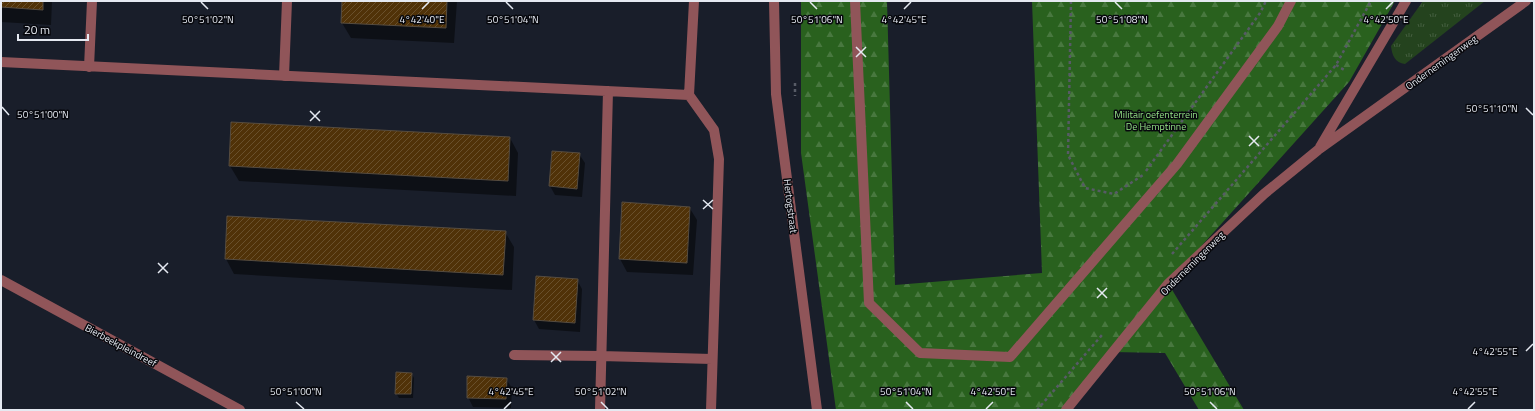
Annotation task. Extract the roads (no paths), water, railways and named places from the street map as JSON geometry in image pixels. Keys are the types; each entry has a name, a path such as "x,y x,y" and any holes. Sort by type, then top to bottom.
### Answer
{"street":[{"path":"89,67 92,1"},
{"path":"284,76 287,1"},
{"path":"694,1 690,95 714,130 719,158 711,410"},
{"name":"Hertogstraat","path":"774,1 776,94 817,410"},
{"path":"855,1 869,303 920,353 1010,357 1177,164 1278,26 1291,1"},
{"name":"Ondernemingenweg","path":"1318,150 1406,1"},
{"name":"Ondernemingenweg","path":"1070,408 1168,284 1264,194 1318,150 1526,1"},
{"path":"1,62 690,95"},
{"path":"600,410 608,91"},
{"name":"Bierbeekpleindreef","path":"1,280 240,410"},
{"path":"514,355 712,359"}],"park label":[{"name":"Militair oefenterrein De Hemptinne","path":"1156,120"}]}
